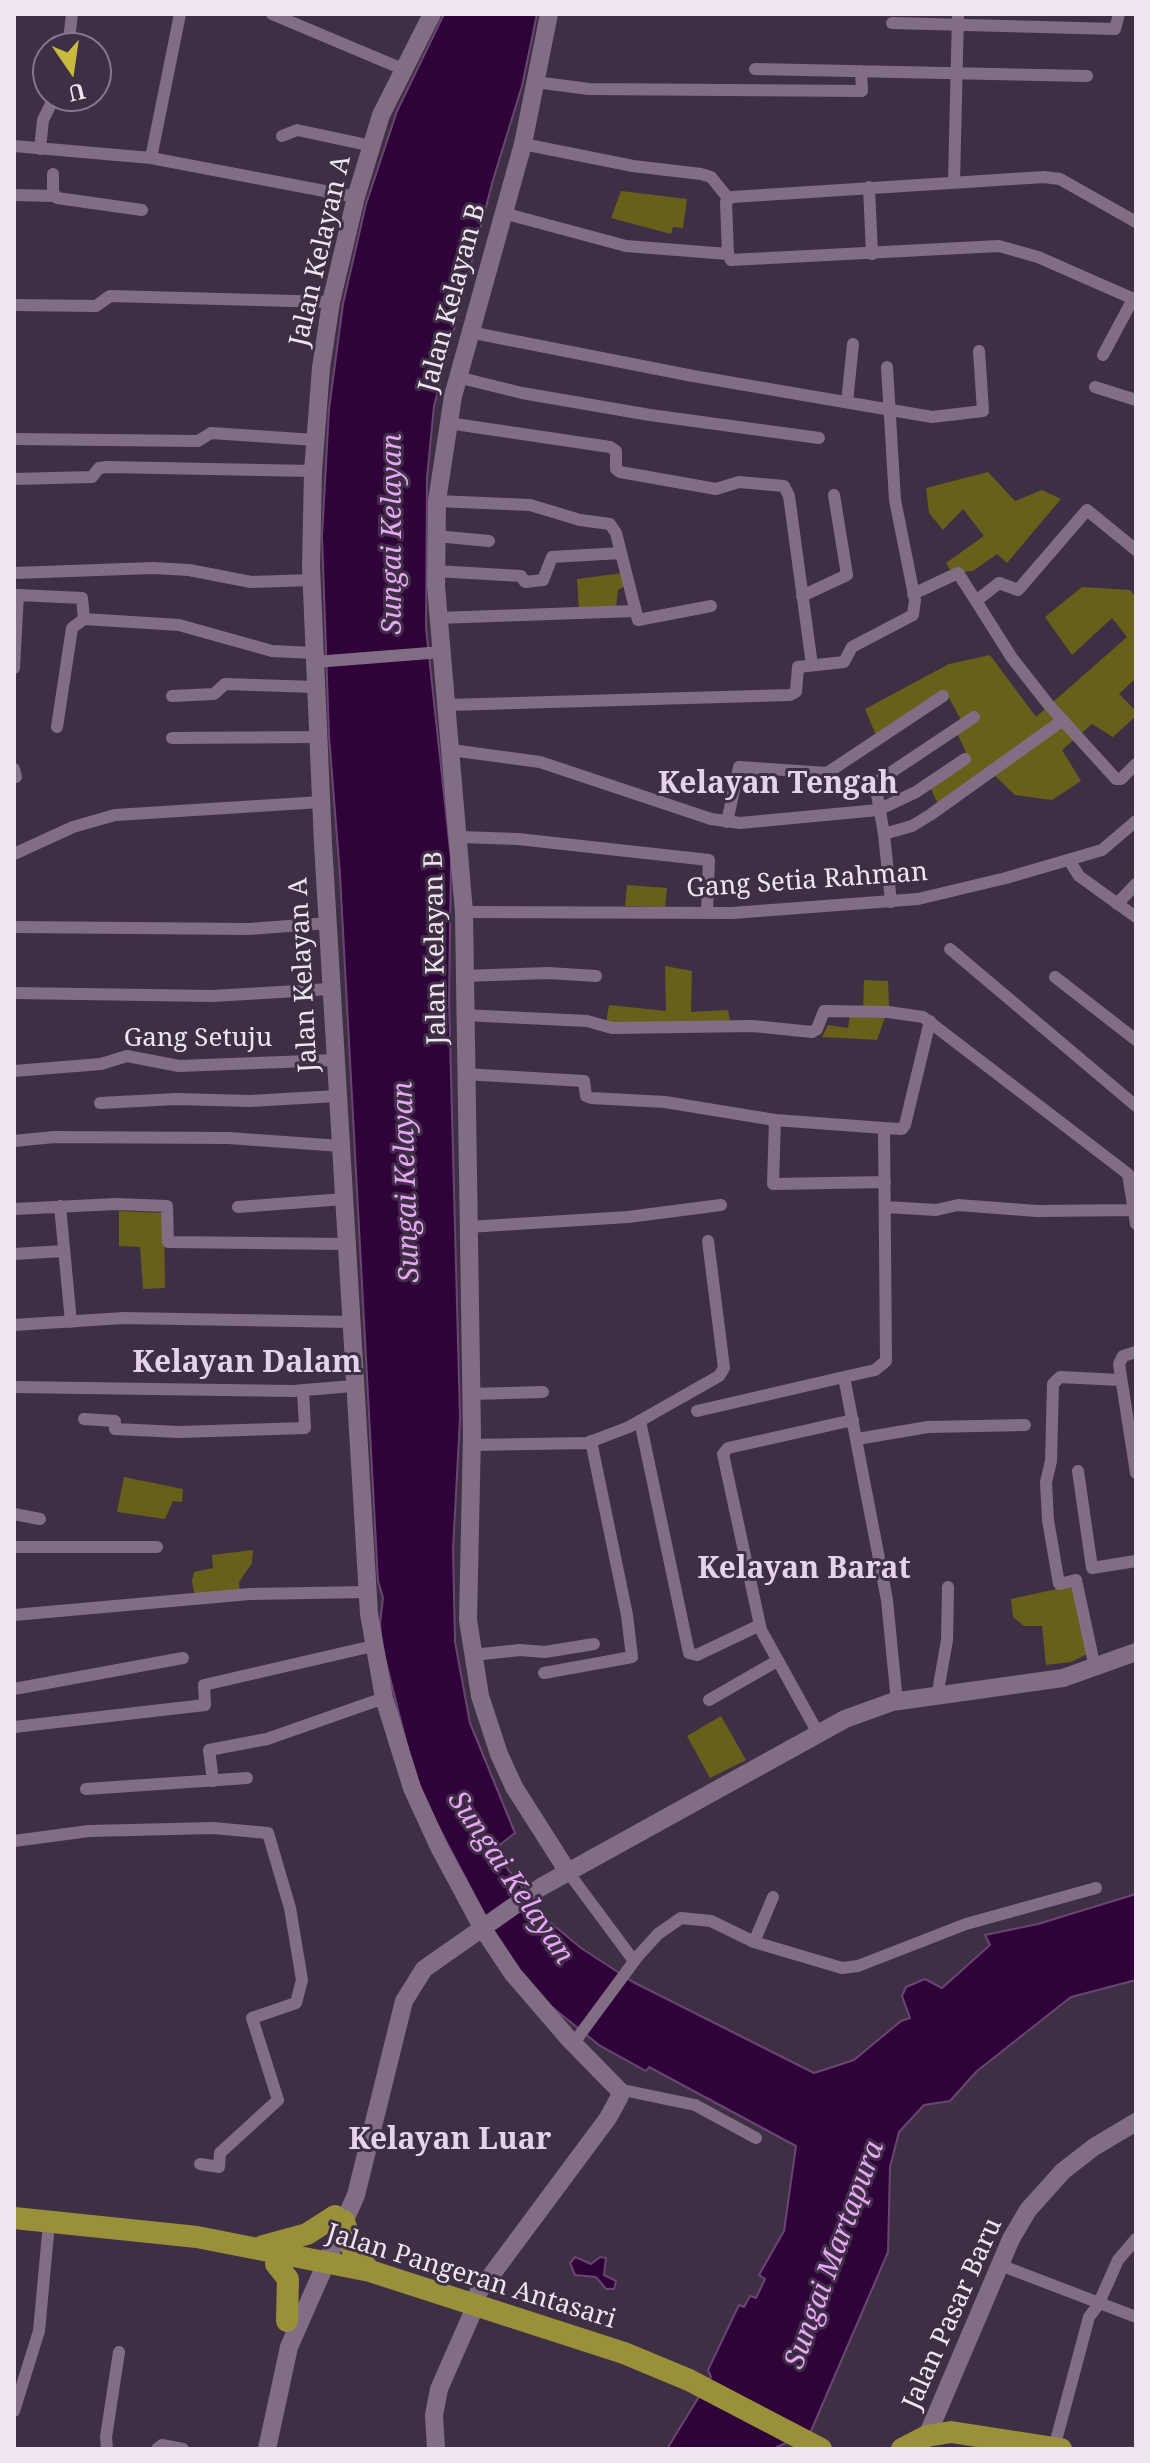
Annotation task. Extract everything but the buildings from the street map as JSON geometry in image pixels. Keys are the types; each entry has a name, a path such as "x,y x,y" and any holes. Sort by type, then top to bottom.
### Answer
{"highway":[{"name":"Jalan Pangeran Antasari","path":"14,2218 114,2226 258,2247 473,2309 622,2357 669,2377"},
{"path":"258,2247 307,2234 340,2219 353,2251 370,2271"},
{"name":"Jalan Pangeran Antasari","path":"14,2232 182,2246 276,2264 370,2271 473,2309"},
{"path":"276,2264 288,2279 287,2321"},
{"path":"669,2377 800,2449"},
{"path":"669,2377 821,2449"},
{"path":"902,2449 927,2436 957,2432 1061,2449"}],"street":[{"path":"151,158 180,14"},
{"path":"272,14 405,70"},
{"name":"Jalan Kelayan A","path":"432,14 381,115 356,197 331,302 313,471 311,580 330,989 367,1592 373,1646 384,1698 423,1814 490,1923 513,1974 618,2089"},
{"name":"Jalan Kelayan B","path":"549,14 523,144 457,377 437,501 436,571 438,652 448,705 464,912 463,1015 472,1445 468,1620 480,1696 499,1754 514,1787 568,1872"},
{"path":"892,23 958,19 1115,29 1119,14"},
{"path":"954,182 958,19"},
{"path":"755,69 1087,76"},
{"path":"535,82 589,89 862,91 861,71"},
{"path":"40,149 43,120 47,112"},
{"path":"282,136 297,130 372,146"},
{"path":"523,144 633,166 711,177 728,198 728,254 731,260 999,246 1013,248 1134,300 1103,355"},
{"path":"14,146 151,158 356,197"},
{"path":"53,174 54,196"},
{"path":"728,198 1044,177 1065,182 1134,216"},
{"path":"869,187 872,254"},
{"path":"14,195 54,196 142,210"},
{"path":"503,213 626,246 728,254"},
{"path":"14,305 90,307 110,296 331,302"},
{"path":"469,332 693,376 937,417 982,412 979,351"},
{"path":"847,402 853,344"},
{"path":"448,705 790,695 796,692 796,668 844,662 852,647 913,615 916,609 895,500 887,410 887,367"},
{"path":"457,377 522,393 650,415 819,438"},
{"path":"1095,387 1136,400"},
{"path":"448,423 610,447 617,454 617,470 716,489 739,482 784,486 789,496 812,665"},
{"path":"14,439 198,441 211,433 315,440"},
{"path":"14,479 92,477 99,468 107,467 313,471"},
{"path":"802,596 847,575 834,495"},
{"path":"437,501 530,505 580,520 610,524 621,553 638,620 711,606"},
{"path":"976,601 999,583 1005,582 1015,591 1020,589 1086,510 1136,550"},
{"path":"436,536 489,541"},
{"path":"436,571 521,576 525,582 543,580 552,557 621,553"},
{"path":"14,573 153,568 189,570 251,582 311,580"},
{"path":"913,594 958,573 1012,658 1063,720 1116,779 1134,770"},
{"path":"14,668 16,595 82,598 84,619"},
{"path":"438,618 635,611"},
{"path":"57,727 72,628 84,619 179,625 277,652 317,659 438,652"},
{"path":"172,696 214,694 225,684 316,687"},
{"path":"727,822 739,767 827,773 943,696"},
{"path":"891,902 876,782 974,717"},
{"path":"884,834 912,826 930,815 1063,720"},
{"path":"172,738 318,737"},
{"path":"451,750 540,762 727,822 769,822 878,810 916,792 965,759"},
{"path":"14,854 73,827 115,815 321,802"},
{"name":"Gang Setia Rahman","path":"464,912 707,912 891,902 938,895 1069,860 1110,846 1136,821"},
{"path":"459,837 518,839 709,860 707,912"},
{"path":"1069,860 1079,876 1136,917"},
{"path":"1117,904 1136,884"},
{"path":"14,927 249,929 328,923"},
{"path":"950,949 1136,1106"},
{"path":"464,976 548,973 596,976"},
{"path":"1055,977 1136,1040"},
{"path":"14,993 199,996 330,989"},
{"path":"463,1015 587,1021 612,1028 753,1026 812,1032 817,1029 824,1011 907,1014 930,1021 1128,1174"},
{"path":"464,1074 584,1081 587,1098 665,1102 775,1120 902,1129 930,1021"},
{"name":"Gang Setuju","path":"14,1071 101,1064 127,1056 179,1066 334,1060"},
{"path":"100,1103 176,1099 250,1101 337,1096"},
{"path":"775,1120 773,1184 885,1182"},
{"path":"697,1411 875,1370 886,1361 884,1128"},
{"path":"14,1141 54,1137 228,1138 341,1146"},
{"path":"1136,1161 1128,1174 1136,1224"},
{"path":"238,1207 344,1199"},
{"path":"468,1227 628,1217 721,1205"},
{"path":"886,1207 936,1210 958,1205 1037,1211 1133,1210"},
{"path":"60,1206 71,1322"},
{"path":"14,1209 167,1206 168,1242 345,1244"},
{"path":"472,1445 591,1441 640,1421 723,1372 708,1241"},
{"path":"14,1254 63,1251"},
{"path":"14,1325 199,1318 282,1323 350,1322"},
{"path":"1136,1352 1120,1359 1120,1380 1136,1473"},
{"path":"844,1377 887,1600 897,1702"},
{"path":"1095,1668 1076,1580 1059,1584 1048,1520 1046,1482 1051,1461 1053,1384 1060,1377 1120,1380"},
{"path":"14,1387 303,1390 353,1386"},
{"path":"84,1419 115,1421 115,1429 179,1432 305,1428 303,1390"},
{"path":"471,1394 543,1392"},
{"path":"818,1733 760,1625 725,1450 853,1420"},
{"path":"640,1421 689,1653 697,1655 760,1625"},
{"path":"857,1439 928,1427 1025,1425"},
{"path":"544,1673 632,1657 627,1615 591,1441"},
{"path":"1078,1471 1092,1568 1136,1561"},
{"path":"14,1514 40,1519"},
{"path":"14,1547 157,1547"},
{"path":"937,1697 947,1640 948,1587"},
{"path":"14,1615 250,1594 367,1592"},
{"path":"473,1655 520,1650 545,1652 594,1644"},
{"path":"14,1727 205,1705 204,1685 373,1646"},
{"path":"255,2449 287,2321 340,2219 356,2195 411,1986 424,1969 568,1872 818,1733 870,1709 897,1702 1035,1683 1095,1668 1136,1652"},
{"path":"14,1689 183,1658"},
{"path":"709,1700 777,1661"},
{"path":"213,1781 209,1750 267,1739 384,1698"},
{"path":"86,1789 247,1778"},
{"path":"14,1841 89,1831 213,1828 263,1830 268,1833 290,1908 302,1980 296,2003 252,2018 278,2100 220,2153 219,2167 200,2164"},
{"path":"568,1872 630,1966"},
{"path":"574,2042 630,1966 658,1934 681,1918 711,1921 754,1942 834,1968 858,1966 966,1924 1096,1888"},
{"path":"754,1942 773,1897"},
{"path":"436,2449 434,2415 439,2389 478,2293 608,2118 620,2096 618,2089 695,2105 756,2138"},
{"name":"Jalan Pasar Baru","path":"927,2436 1000,2265 1028,2210 1063,2171 1094,2147 1136,2122"},
{"path":"14,2411 39,2331 48,2234"},
{"path":"1054,2448 1089,2317 1098,2305 1118,2260 1136,2239"},
{"path":"1000,2265 1136,2317"},
{"path":"267,2449 289,2347 318,2266"},
{"path":"107,2449 106,2437 119,2352"},
{"path":"157,2449 162,2445 183,2449"}],"shaded area":[{"path":"621,191 687,199 683,228 673,227 671,234 611,218"},
{"path":"988,472 1015,501 1042,490 1061,499 1007,563 997,554 973,571 952,573 946,563 984,536 963,509 943,530 929,513 926,488"},
{"path":"623,573 625,586 618,590 616,607 579,610 577,579"},
{"path":"1082,587 1130,590 1136,598 1136,678 1119,694 1136,711 1136,716 1113,737 1092,724 1062,750 1081,781 1052,800 1015,795 988,769 939,806 930,787 970,761 957,733 961,720 947,694 877,738 865,709 949,664 990,655 1036,717 1127,637 1112,618 1072,655 1045,617"},
{"path":"627,885 667,888 665,907 625,906"},
{"path":"665,966 692,971 691,1012 728,1010 730,1021 606,1023 609,1005 666,1011"},
{"path":"864,980 888,981 889,1006 877,1040 822,1037 828,1025 848,1028 850,1015 863,1013"},
{"path":"119,1211 164,1213 165,1288 143,1289 140,1247 119,1246"},
{"path":"124,1477 183,1489 182,1502 173,1501 165,1519 117,1512"},
{"path":"253,1550 252,1563 239,1582 240,1593 195,1596 194,1572 213,1568 212,1555"},
{"path":"1075,1585 1091,1652 1071,1662 1046,1665 1042,1626 1024,1626 1013,1617 1011,1599"},
{"path":"721,1716 746,1760 710,1778 687,1736"}],"water":[{"path":"444,14 537,14 522,86 493,180 434,406 427,478 426,628 451,859 449,1000 460,1418 453,1549 455,1642 470,1723 515,1833 493,1850 546,1919 581,1948 633,1982 814,2073 854,2060 901,2021 910,2018 902,1996 906,1987 925,1979 942,1988 990,1945 985,1935 1038,1924 1136,1894 1136,1980 1071,1997 977,2071 950,2101 924,2105 899,2132 890,2167 888,2252 811,2431 773,2449 667,2449 711,2377 708,2370 739,2305 744,2307 750,2296 756,2298 765,2279 759,2275 784,2231 796,2146 649,2067 646,2071 599,2045 537,1995 505,1953 426,1803 411,1761 382,1646 380,1624 383,1598 378,1581 340,875 329,736 322,536 329,409 343,304 366,204 397,111"},
{"path":"575,2257 591,2264 600,2257 606,2258 604,2275 616,2281 614,2289 606,2289 596,2277 575,2275 570,2263"}],"district":[{"name":"Kelayan Tengah","path":"778,784"},
{"name":"Kelayan Dalam","path":"247,1363"},
{"name":"Kelayan Barat","path":"804,1569"},
{"name":"Kelayan Luar","path":"450,2140"}],"water label":[{"name":"Sungai Kelayan","path":"393,534"},
{"name":"Sungai Kelayan","path":"407,1182"},
{"name":"Sungai Kelayan","path":"510,1878"},
{"name":"Sungai Martapura","path":"835,2255"}]}
